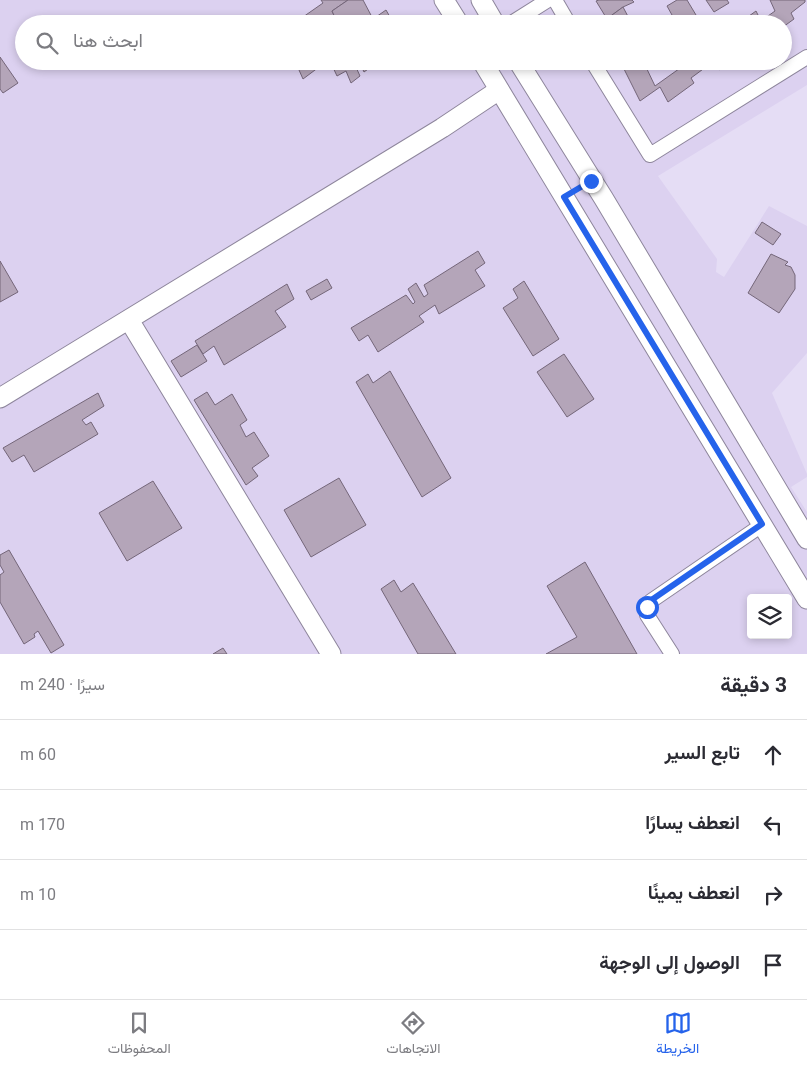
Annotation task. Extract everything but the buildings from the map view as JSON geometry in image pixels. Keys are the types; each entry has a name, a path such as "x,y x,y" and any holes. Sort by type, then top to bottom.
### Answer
{"street":[{"path":"444,0 453,15"},
{"path":"481,0 490,15"},
{"path":"524,15 548,0"},
{"path":"554,0 563,15"},
{"path":"792,66 807,57"},
{"path":"488,70 807,599"},
{"path":"523,70 807,539"},
{"path":"598,70 650,155 786,70"},
{"path":"0,398 500,90"},
{"path":"564,197 591,181"},
{"path":"129,320 331,654"},
{"path":"751,507 780,493"},
{"path":"672,654 648,615 647,607 650,601 762,524"}],"shaded area":[{"path":"0,0 807,0 807,85 658,176 717,259 716,272 724,277 769,206 807,226 807,353 772,393 807,474 807,477 791,487 807,512 807,654 0,654"}],"route":[{"path":"591,181 564,197 762,524 650,601 647,607"}]}
